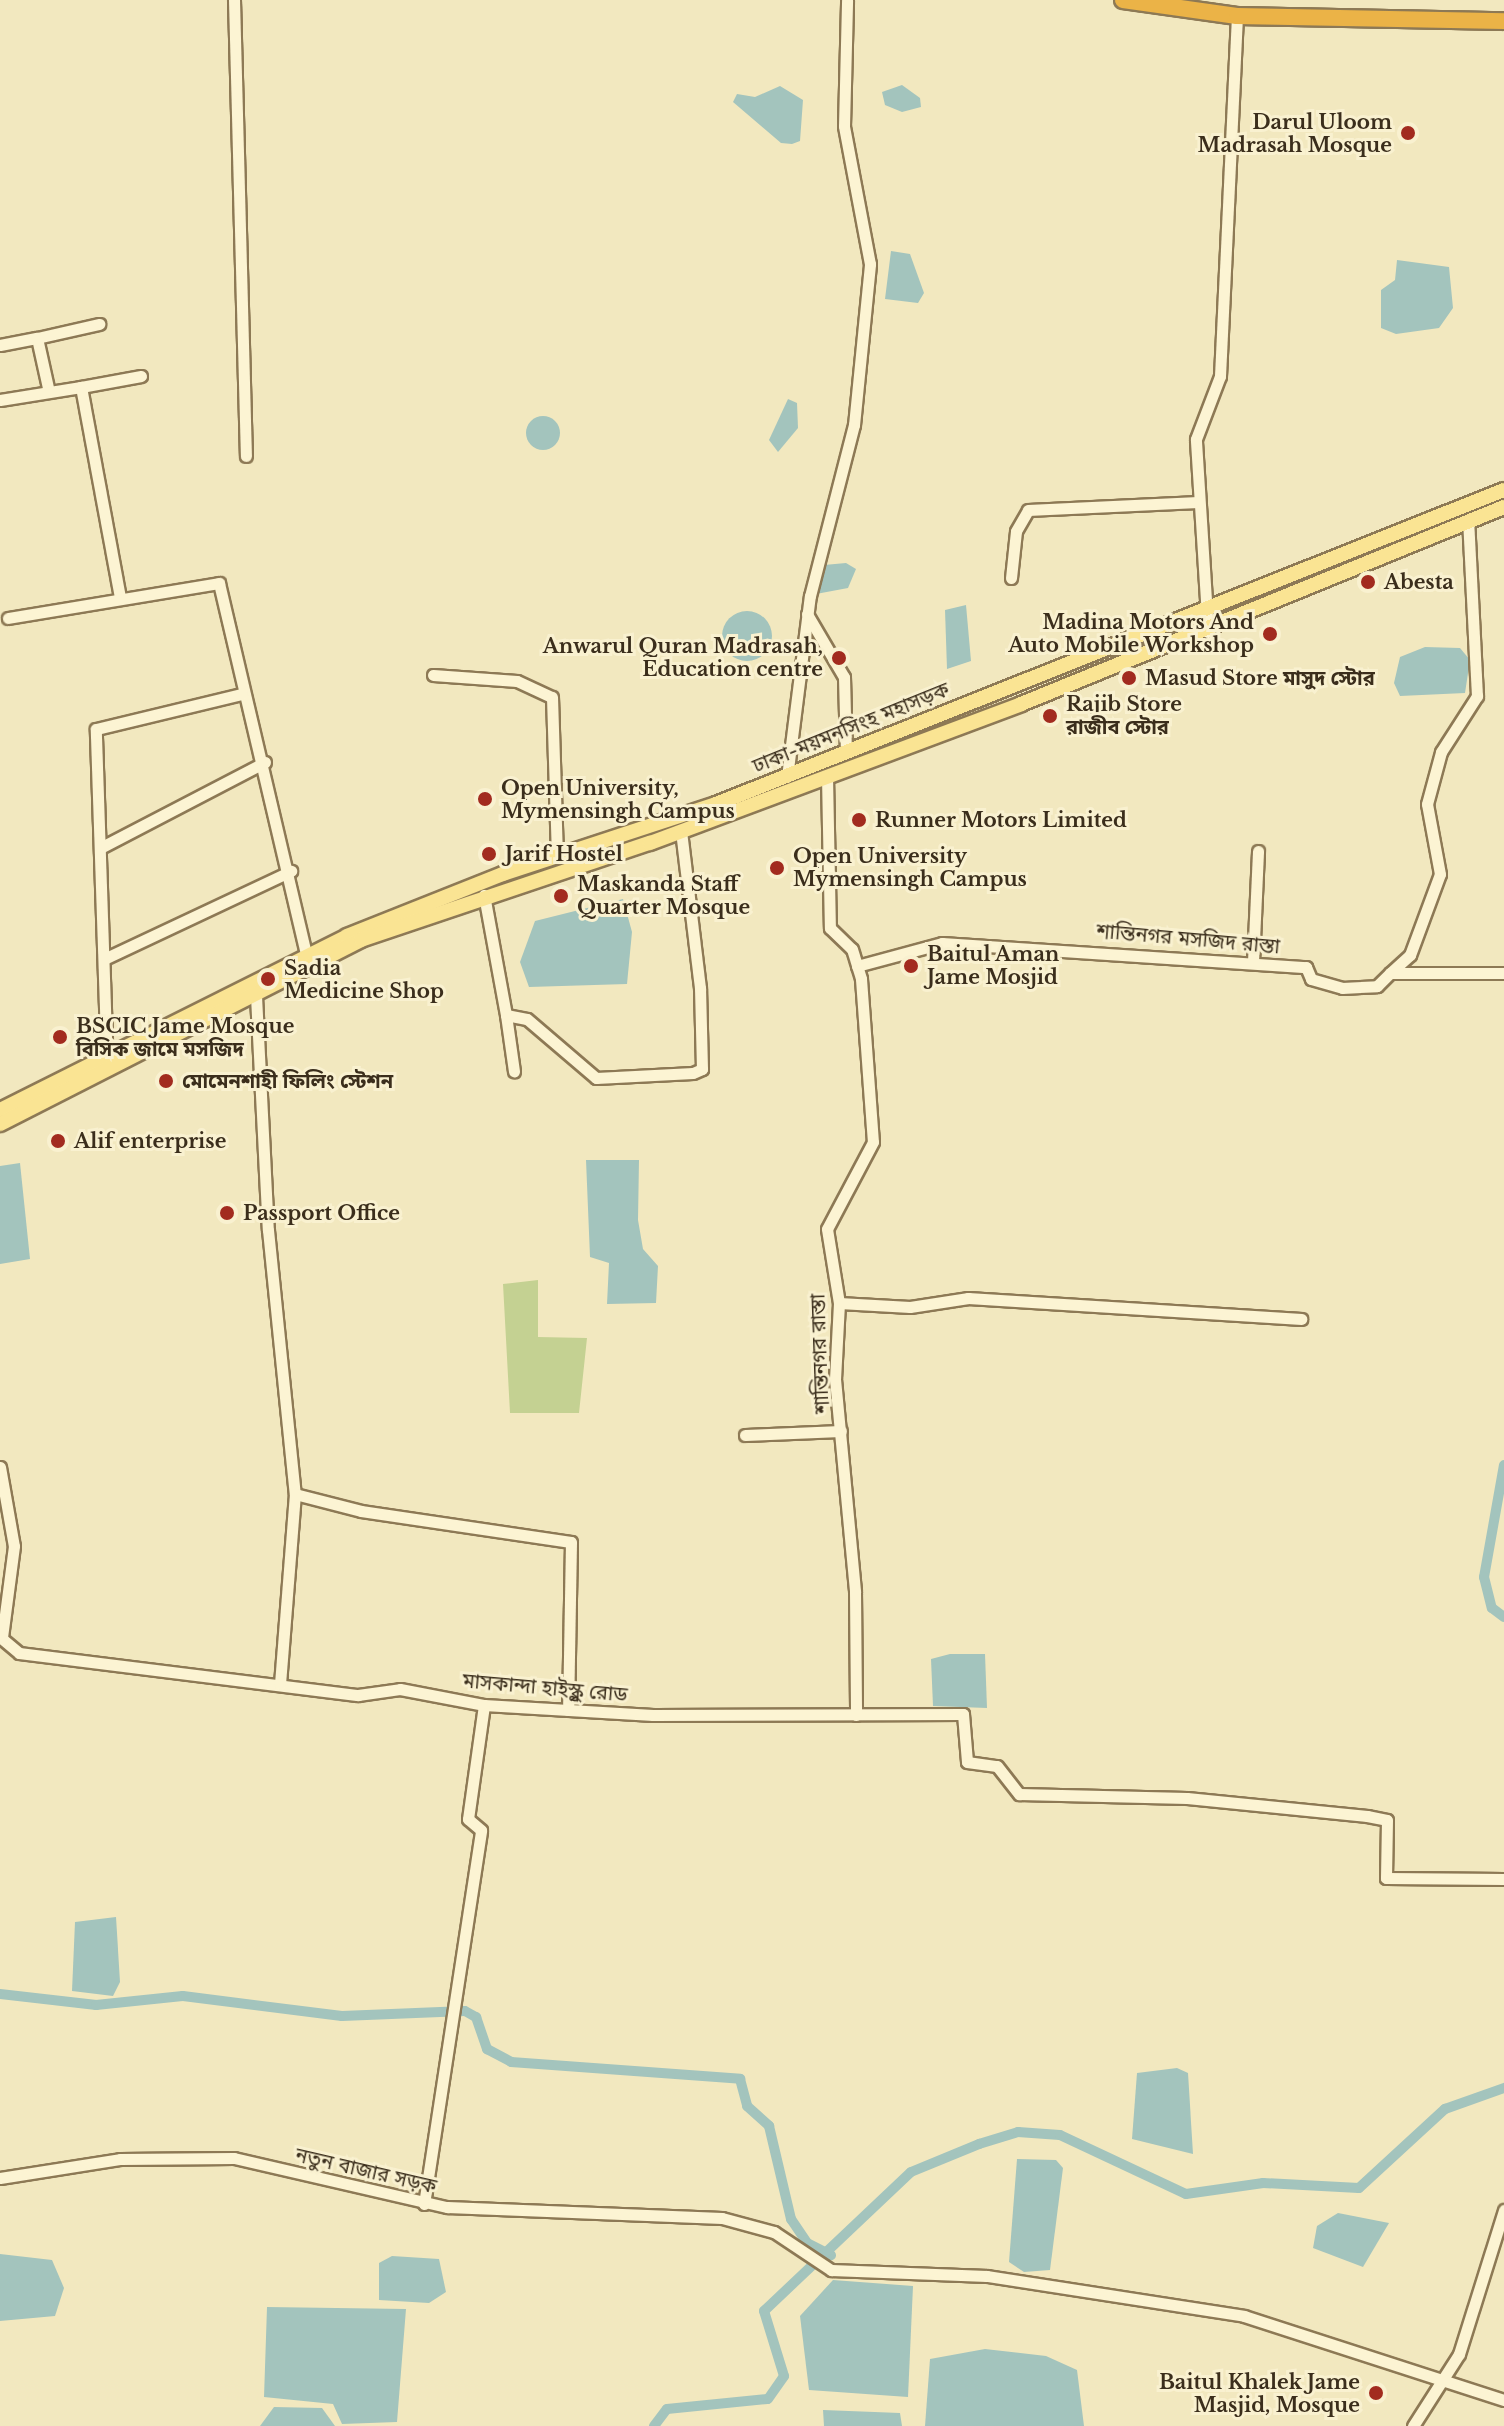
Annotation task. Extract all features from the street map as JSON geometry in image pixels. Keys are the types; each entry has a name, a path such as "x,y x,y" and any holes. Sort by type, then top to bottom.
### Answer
{"highway":[{"path":"1123,0 1237,16 1504,21"}],"main road":[{"name":"ঢাকা-ময়মনসিংহ মহাসড়ক","path":"0,1110 306,954 557,857 787,777 1206,605 1504,490"},
{"name":"ঢাকা-ময়মনসিংহ মহাসড়ক","path":"0,1124 361,940 484,895 681,831 1208,632 1504,507"}],"street":[{"path":"234,0 246,456"},
{"path":"787,777 807,614 854,425 870,264 844,126 847,0"},
{"path":"1208,632 1196,439 1220,376 1237,16"},
{"path":"0,345 99,324"},
{"path":"37,338 49,392"},
{"path":"0,400 141,376"},
{"path":"81,387 120,598"},
{"path":"1011,578 1016,531 1028,510 1198,502"},
{"path":"1390,973 1410,955 1440,874 1427,804 1441,752 1477,696 1468,520"},
{"path":"8,618 219,583 242,694 252,703 291,871 306,954"},
{"path":"807,614 844,677 846,751"},
{"path":"433,675 517,681 552,697 557,857"},
{"path":"106,1038 96,729 242,694"},
{"path":"100,848 265,762"},
{"name":"শান্তিনগর রাস্তা","path":"827,776 830,928 852,949 857,966 873,1142 827,1229 839,1303 841,1431 856,1715"},
{"path":"506,1015 527,1019 596,1078 702,1069 696,936 681,831"},
{"path":"1253,962 1258,851"},
{"path":"104,959 291,871"},
{"path":"484,895 514,1071"},
{"name":"শান্তিনগর মসজিদ রাস্তা","path":"857,966 942,943 1306,967 1311,979 1342,988 1377,986 1390,973 1504,973"},
{"path":"256,996 268,1230 295,1494 280,1684"},
{"path":"839,1303 1043,1301 1301,1319"},
{"path":"745,1435 841,1431"},
{"path":"0,1467 14,1546 1,1637"},
{"path":"295,1494 361,1511 571,1542 568,1710"},
{"name":"মাসকান্দা হাইস্কুল রোড","path":"1,1637 19,1653 358,1695 400,1689 484,1705 568,1710 963,1714 967,1762 997,1766 1019,1794 1187,1798 1367,1816 1387,1820 1386,1878 1504,1879"},
{"path":"424,2204 481,1830 468,1819 484,1705"},
{"name":"নতুন বাজার সড়ক","path":"0,2178 120,2159 234,2158 424,2204 722,2218 774,2232 831,2270 987,2276 1170,2302 1299,2331 1446,2383"},
{"path":"1413,2426 1446,2383 1504,2210"},
{"path":"1446,2383 1504,2400"}],"green space":[{"path":"538,1280 538,1337 587,1338 579,1413 510,1413 503,1284"}],"water":[{"path":"902,85 920,98 921,107 902,112 885,105 882,92"},
{"path":"780,86 803,100 800,141 792,144 781,143 733,102 737,94 755,97"},
{"path":"891,251 910,254 924,293 918,303 885,299"},
{"path":"1397,260 1449,267 1453,308 1439,328 1396,334 1381,328 1381,290 1395,280"},
{"path":"788,399 797,403 798,428 778,452 769,440"},
{"path":"543,416 555,421 560,433 555,445 543,450 531,445 526,433 531,421"},
{"path":"846,563 856,569 848,588 816,594 824,565"},
{"path":"966,605 971,661 947,669 945,610"},
{"path":"747,611 765,618 772,636 765,654 747,661 729,654 722,636 729,618"},
{"path":"1425,647 1460,648 1470,660 1465,693 1400,696 1394,683 1400,657"},
{"path":"623,899 632,932 627,984 529,987 520,962 535,921"},
{"path":"586,1160 639,1160 638,1220 643,1249 658,1266 656,1303 607,1304 609,1263 590,1257"},
{"path":"20,1163 30,1259 0,1264 0,1166"},
{"path":"950,1654 985,1654 987,1708 933,1706 931,1659"},
{"path":"116,1917 120,1982 113,1996 72,1991 75,1922"},
{"path":"1177,2068 1188,2073 1193,2154 1132,2139 1137,2073"},
{"path":"1017,2159 1056,2160 1063,2168 1050,2270 1024,2272 1009,2262"},
{"path":"1338,2213 1389,2223 1363,2267 1313,2248 1317,2226"},
{"path":"0,2254 52,2260 64,2288 55,2316 0,2321"},
{"path":"392,2256 439,2259 446,2292 429,2303 379,2300 379,2263"},
{"path":"833,2280 913,2286 908,2397 809,2390 800,2316"},
{"path":"267,2307 406,2309 397,2422 342,2424 333,2404 264,2397"},
{"path":"985,2349 1046,2356 1077,2370 1084,2426 925,2426 930,2359"},
{"path":"274,2407 322,2408 335,2426 260,2426"},
{"path":"823,2410 900,2413 902,2426 824,2426"}],"waterway":[{"path":"1504,1465 1484,1577 1492,1608 1504,1617"},
{"path":"0,1994 96,2005 183,1996 342,2016 465,2011 476,2017 487,2049 511,2062 740,2079 747,2106 769,2126 791,2219 807,2243 831,2255"},
{"path":"654,2426 667,2409 768,2399 784,2376 764,2311 911,2172 979,2144 1018,2132 1060,2135 1186,2194 1263,2183 1359,2188 1445,2109 1504,2088"}],"place":[{"name":"Darul Uloom Madrasah Mosque","path":"1408,133"},
{"name":"Abesta","path":"1368,582"},
{"name":"Madina Motors And Auto Mobile Workshop","path":"1270,634"},
{"name":"Anwarul Quran Madrasah, Education centre","path":"839,658"},
{"name":"Masud Store মাসুদ স্টোর","path":"1129,678"},
{"name":"Rajib Store রাজীব স্টোর","path":"1050,716"},
{"name":"Open University, Mymensingh Campus","path":"485,799"},
{"name":"Runner Motors Limited","path":"859,820"},
{"name":"Jarif Hostel","path":"489,854"},
{"name":"Open University Mymensingh Campus","path":"777,868"},
{"name":"Maskanda Staff Quarter Mosque","path":"561,896"},
{"name":"Baitul Aman Jame Mosjid","path":"911,966"},
{"name":"Sadia Medicine Shop","path":"268,979"},
{"name":"BSCIC Jame Mosque বিসিক জামে মসজিদ","path":"60,1037"},
{"name":"মোমেনশাহী ফিলিং স্টেশন","path":"166,1081"},
{"name":"Alif enterprise","path":"58,1141"},
{"name":"Passport Office","path":"227,1213"},
{"name":"Baitul Khalek Jame Masjid, Mosque","path":"1376,2393"}]}
